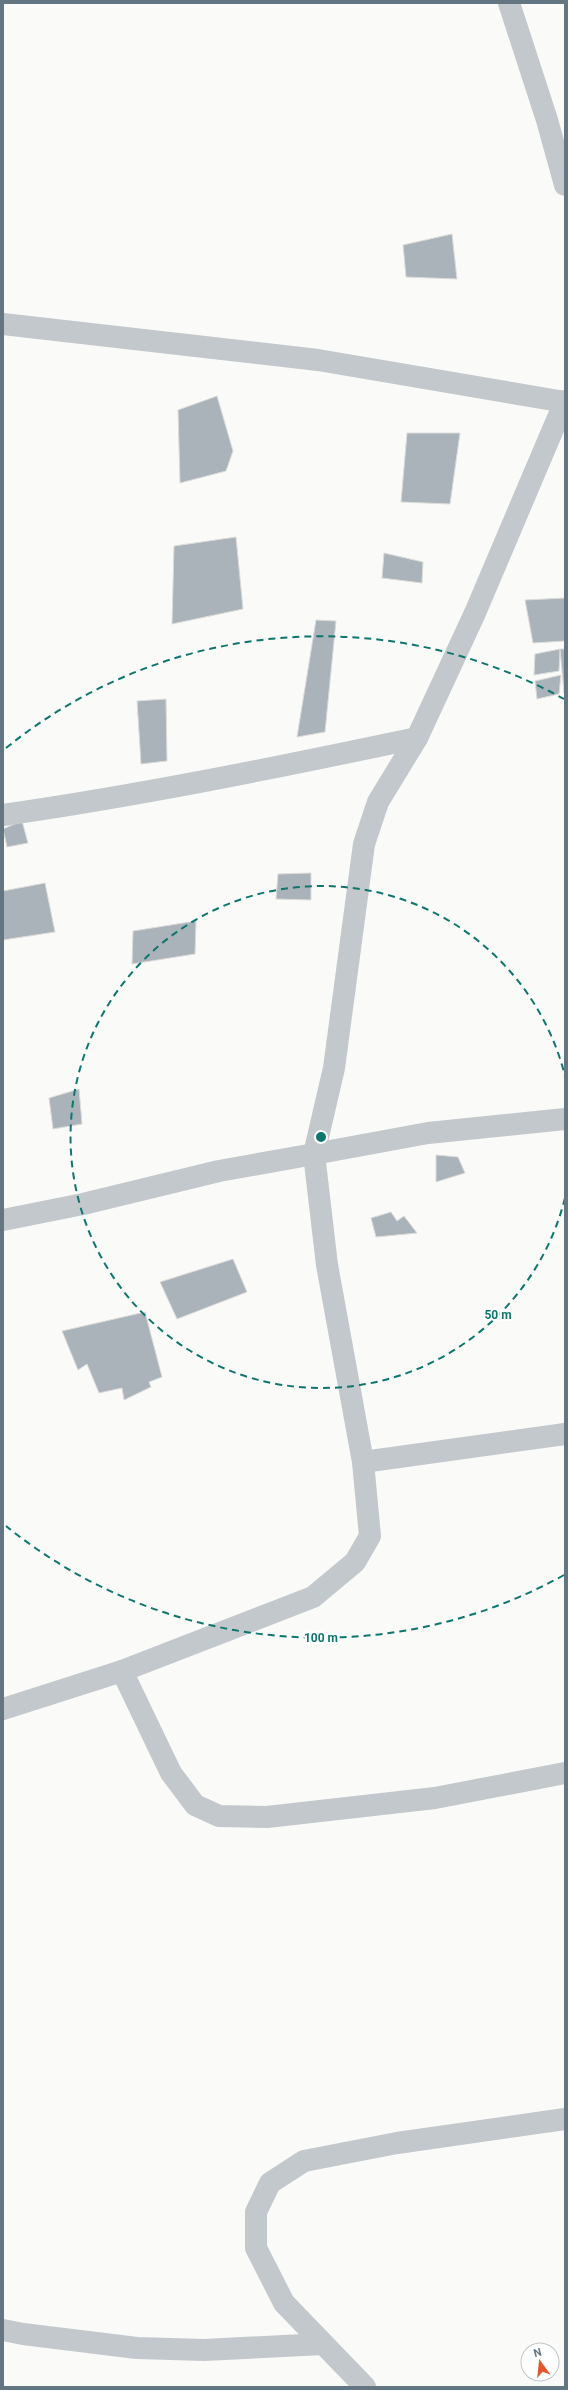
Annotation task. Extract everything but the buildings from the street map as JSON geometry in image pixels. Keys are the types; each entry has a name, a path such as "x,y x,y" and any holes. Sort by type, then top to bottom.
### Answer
{"street":[{"path":"510,3 547,120 565,185"},
{"path":"3,324 318,360 565,402 475,613 417,738 378,802 364,844 334,1068 314,1154 327,1265 364,1462 370,1536 355,1562 313,1597 122,1671 3,1709"},
{"path":"3,815 97,801 230,777 417,738"},
{"path":"3,1220 83,1204 220,1171 428,1133 565,1119"},
{"path":"364,1462 565,1434"},
{"path":"122,1671 171,1773 195,1805 219,1816 268,1817 435,1798 565,1773"},
{"path":"365,2387 284,2304 256,2248 256,2212 270,2183 304,2161 397,2143 565,2119"},
{"path":"3,2330 23,2334 137,2348 204,2350 323,2344"}]}
